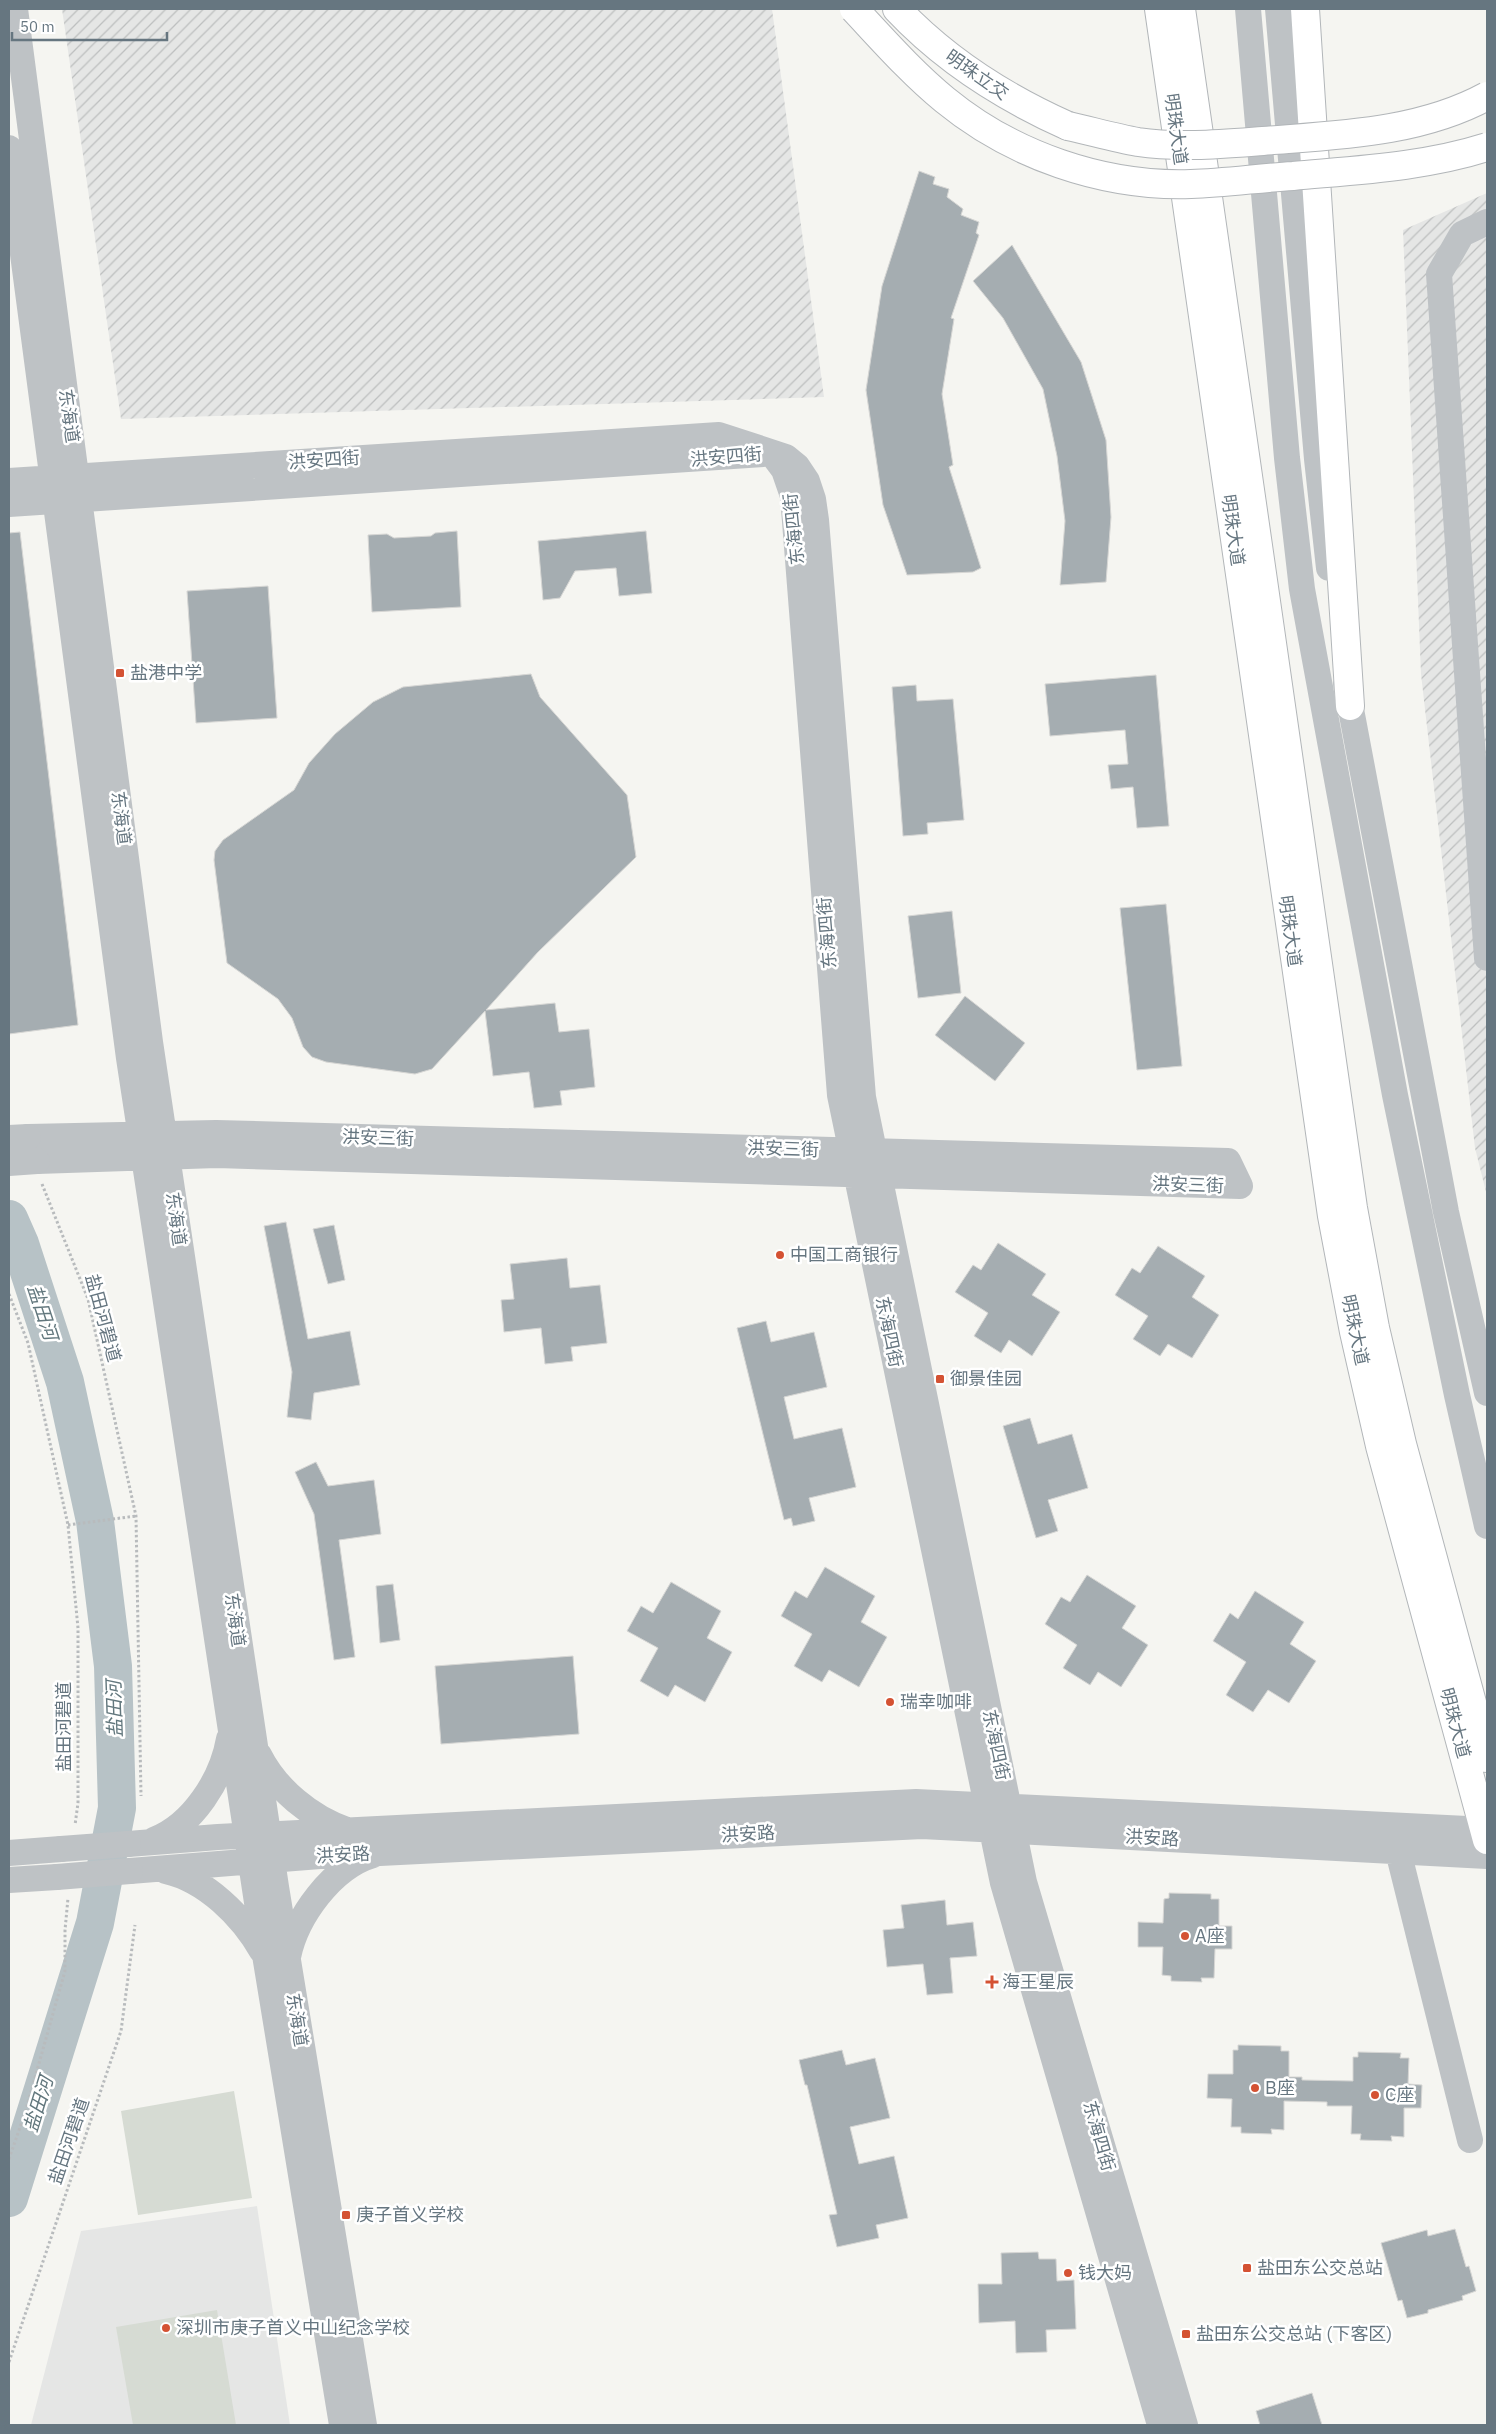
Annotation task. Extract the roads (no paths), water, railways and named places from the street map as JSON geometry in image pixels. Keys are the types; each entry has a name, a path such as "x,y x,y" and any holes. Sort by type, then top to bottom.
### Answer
{"main road":[{"path":"854,9 911,70 946,100 986,129 1034,153 1065,165 1106,176 1149,182 1190,184 1393,166 1465,154 1487,147"},
{"name":"明珠立交","path":"897,9 933,44 978,80 1024,107 1068,126 1139,142 1211,144 1382,130 1434,119 1487,96"},
{"name":"明珠大道","path":"1159,9 1332,1216 1354,1332 1380,1446 1486,1833"},
{"name":"明珠大道","path":"1181,9 1353,1208 1375,1328 1402,1444 1487,1758"},
{"path":"1306,9 1350,706"}],"street":[{"name":"东海道","path":"15,9 66,488 230,1728 257,1835 342,2425"},
{"path":"1248,9 1286,458 1302,589 1395,1095 1457,1395 1487,1526"},
{"path":"1278,9 1317,459 1331,584 1350,706 1446,1212 1487,1393"},
{"name":"东海道","path":"9,148 66,488"},
{"path":"1487,222 1462,234 1439,274 1487,958"},
{"name":"洪安四街","path":"9,504 66,488 719,435 771,454"},
{"name":"东海四街","path":"771,454 786,457 797,466 807,481 813,499 863,1098 865,1163 1000,1818 1024,1882 1185,2425"},
{"name":"洪安四街","path":"9,481 66,488"},
{"name":"洪安三街","path":"9,1163 154,1146 216,1133 865,1163 1240,1186 1228,1161 865,1163"},
{"name":"洪安三街","path":"18,1137 154,1146"},
{"name":"东海道","path":"154,1146 254,1742 257,1835"},
{"path":"139,1843 175,1828 202,1800 221,1766 229,1741 230,1728"},
{"path":"254,1742 264,1765 288,1794 322,1818 350,1831"},
{"name":"洪安路","path":"9,1853 68,1840 139,1843 257,1835 916,1802 1000,1818 1397,1852 1487,1856"},
{"name":"洪安路","path":"9,1880 63,1884 140,1870 261,1861 379,1853 922,1826 1000,1818 1392,1824 1486,1833"},
{"name":"东海四街","path":"1000,1818 1003,1883 1160,2425"},
{"path":"1392,1824 1397,1852 1470,2140"},
{"path":"140,1870 179,1874 214,1896 276,1958 295,1934 323,1892 351,1867 379,1853"},
{"name":"东海道","path":"276,1958 364,2425"}],"waterway":[{"name":"盐田河","path":"9,1219 20,1244 65,1382 95,1521 113,1666 117,1808 95,1923 9,2198"}],"place":[{"name":"盐港中学","path":"120,673"},
{"name":"中国工商银行","path":"780,1255"},
{"name":"御景佳园","path":"940,1379"},
{"name":"瑞幸咖啡","path":"890,1702"},
{"name":"A座","path":"1185,1936"},
{"name":"海王星辰","path":"992,1982"},
{"name":"B座","path":"1255,2088"},
{"name":"C座","path":"1375,2095"},
{"name":"庚子首义学校","path":"346,2215"},
{"name":"盐田东公交总站","path":"1247,2268"},
{"name":"钱大妈","path":"1068,2273"},
{"name":"深圳市庚子首义中山纪念学校","path":"166,2328"},
{"name":"盐田东公交总站 (下客区)","path":"1186,2334"}]}
